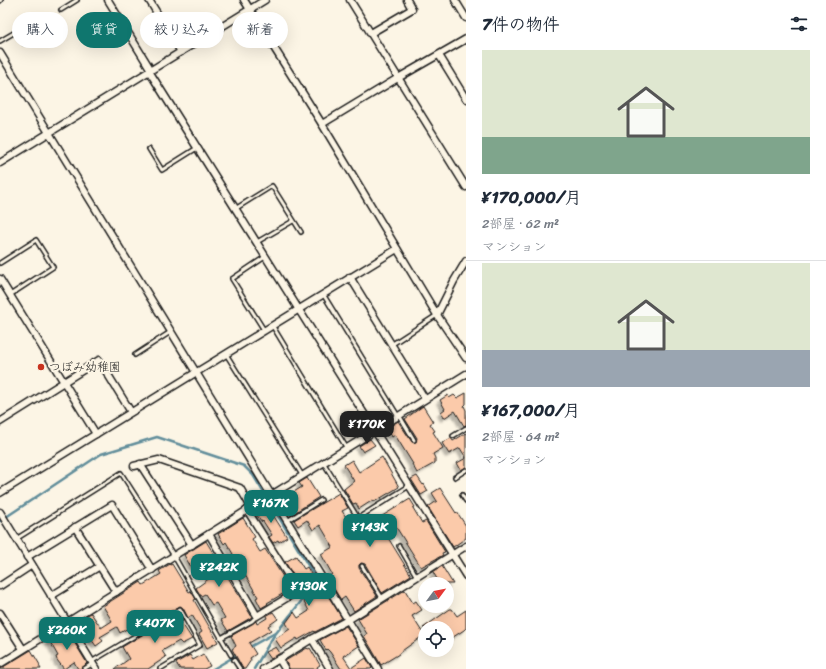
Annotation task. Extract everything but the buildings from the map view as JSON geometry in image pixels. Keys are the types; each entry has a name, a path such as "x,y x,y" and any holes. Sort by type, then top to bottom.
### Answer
{"street":[{"path":"108,0 197,148 466,576"},
{"path":"149,0 181,52"},
{"path":"244,0 322,124 437,314 466,358"},
{"path":"0,163 265,0"},
{"path":"350,0 466,187"},
{"path":"371,33 412,9 407,0"},
{"path":"456,0 466,18"},
{"path":"322,124 466,39"},
{"path":"0,53 172,332 268,496 287,521 378,669"},
{"path":"439,55 466,99"},
{"path":"0,493 397,249"},
{"path":"437,314 466,261"},
{"path":"350,277 425,399"},
{"path":"0,279 96,434"},
{"path":"0,422 99,360 131,412"},
{"path":"0,664 346,447 466,374"},
{"path":"192,545 137,465 159,460 240,488 249,509 298,591 257,616 209,534"},
{"path":"27,557 112,505 152,570"},
{"path":"0,512 93,665"},
{"path":"76,527 116,592"},
{"path":"264,669 312,639 348,620 466,546"},
{"path":"0,586 32,565"},
{"path":"52,596 100,566"},
{"path":"0,613 23,649"},
{"path":"312,639 330,669"},
{"path":"279,659 285,669"}],"lane":[{"path":"61,10 77,0"},
{"path":"0,42 12,34"},
{"path":"149,149 162,170 197,148"},
{"path":"235,209 272,186 301,232"},
{"path":"256,242 293,220"},
{"path":"0,263 36,240 53,267 10,295"},
{"path":"264,330 232,279 265,257"},
{"path":"323,294 414,440"},
{"path":"392,345 437,314"},
{"path":"272,325 346,447"},
{"path":"135,355 172,332"},
{"path":"226,354 302,475"},
{"path":"453,436 466,428"},
{"path":"323,462 358,518 409,486"},
{"path":"455,477 466,470"},
{"path":"16,539 121,473 174,556 231,655"},
{"path":"462,495 466,501"},
{"path":"287,521 321,500"},
{"path":"399,546 417,577"},
{"path":"362,566 382,598"},
{"path":"84,669 93,665 180,609 200,645 160,669"},
{"path":"221,638 252,621 257,616"},
{"path":"234,660 240,669"}],"waterway":[{"path":"0,521 101,454 157,437 244,466 253,475 317,580 314,584"},
{"path":"254,669 273,637 310,590"},
{"path":"248,648 275,633"},
{"path":"213,669 237,655"}],"place":[{"name":"つぼみ幼稚園","path":"41,367"}]}
